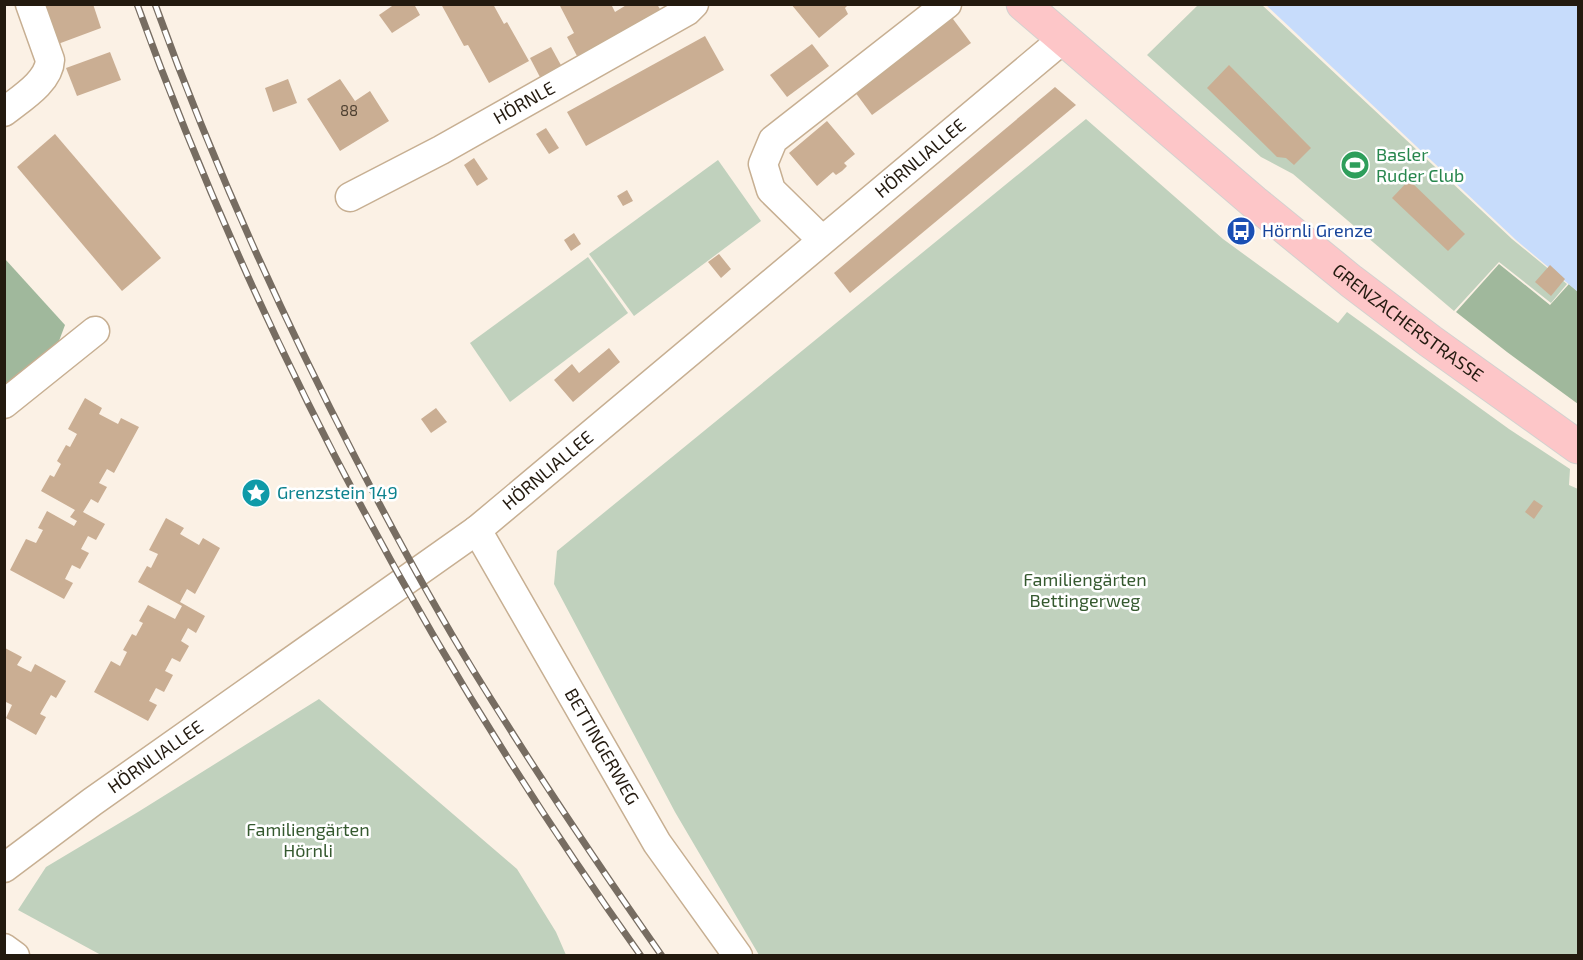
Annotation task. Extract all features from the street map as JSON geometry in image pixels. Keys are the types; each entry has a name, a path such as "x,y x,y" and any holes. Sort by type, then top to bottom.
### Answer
{"main road":[{"name":"GRENZACHERSTRASSE","path":"1023,4 1351,281 1578,447"}],"street":[{"path":"4,112 43,79 50,66 50,60 30,4"},
{"name":"HÖRNLE","path":"350,198 687,11 694,4"},
{"path":"822,240 771,190 763,164 773,140 947,4"},
{"name":"HÖRNLIALLEE","path":"4,868 102,795 477,530 1063,39"},
{"path":"4,405 95,331"},
{"name":"BETTINGERWEG","path":"477,530 657,843 738,956"},
{"path":"4,948 15,956"}],"green space":[{"name":"Basler Ruder Club","path":"1198,5 1262,5 1512,239 1567,284 1551,303 1499,262 1454,311 1293,174 1261,157 1147,55"},
{"name":"Familiengärten Bettingerweg","path":"1086,119 1223,239 1338,323 1347,312 1509,429 1570,469 1569,485 1578,489 1578,955 759,955 675,812 554,584 557,551"},
{"path":"718,160 761,221 634,316 589,254"},
{"path":"588,257 628,313 510,402 470,343"},
{"path":"5,259 65,325 59,341 5,394"},
{"path":"1499,264 1550,305 1569,284 1578,292 1578,404 1456,312"},
{"name":"Familiengärten Hörnli","path":"319,699 517,869 556,932 566,955 101,955 18,910 46,867"}],"water":[{"path":"1266,5 1578,5 1578,292 1516,240"}],"building":[{"path":"43,4 93,4 101,28 58,44"},
{"path":"395,4 414,4 420,15 392,33 379,15"},
{"path":"441,4 493,4 504,24 507,22 529,61 489,83 468,45 464,46"},
{"path":"559,4 611,4 615,12 628,4 657,4 661,11 577,56 567,37 574,33"},
{"path":"791,4 849,4 845,8 848,14 819,38"},
{"path":"950,15 971,43 872,115 852,88"},
{"path":"705,36 724,70 586,146 567,112"},
{"path":"812,44 829,66 787,97 770,75"},
{"path":"551,47 562,67 541,79 530,58"},
{"path":"110,52 121,80 77,96 66,68"},
{"path":"1229,65 1311,148 1294,165 1286,158 1277,157 1207,88"},
{"path":"288,79 297,103 273,112 265,88"},
{"path":"340,79 355,101 370,91 389,121 340,151 307,99"},
{"path":"1055,87 1076,105 850,293 834,273"},
{"path":"827,121 855,154 844,163 847,166 842,171 836,175 833,172 817,186 789,153"},
{"path":"546,128 559,148 549,154 536,134"},
{"path":"55,134 161,258 122,291 17,167"},
{"path":"474,158 488,179 477,186 464,165"},
{"path":"1409,180 1465,234 1448,251 1392,198"},
{"path":"627,190 633,201 623,206 617,196"},
{"path":"574,233 581,244 571,251 564,240"},
{"path":"719,254 731,269 721,278 708,262"},
{"path":"1550,265 1565,279 1551,296 1535,282"},
{"path":"609,348 620,362 573,402 554,380 572,364 579,373"},
{"path":"85,398 102,408 99,414 118,424 121,418 139,427 114,473 107,469 99,483 107,487 98,503 91,499 83,512 105,524 96,540 88,536 81,549 89,553 80,569 72,565 65,579 73,583 64,599 10,570 26,539 36,543 43,530 38,528 47,511 74,526 77,521 70,517 75,510 41,491 50,475 54,477 61,464 57,461 66,445 70,447 77,434 68,429"},
{"path":"436,408 447,422 431,433 421,419"},
{"path":"1534,500 1543,506 1534,519 1525,512"},
{"path":"166,518 184,528 180,534 199,545 203,538 220,548 195,594 187,589 180,602 205,616 196,633 188,628 181,641 189,646 180,662 172,658 165,671 173,675 164,692 156,688 149,701 157,705 148,721 94,692 111,661 120,666 127,652 123,650 132,634 136,636 143,623 139,621 148,605 175,619 182,606 138,582 147,566 151,568 158,554 149,550"},
{"path":"5,648 22,657 17,665 31,672 35,664 66,681 56,698 51,695 40,714 46,717 36,735 6,718 12,705 4,701"}],"railway":[{"path":"137,4 185,130 238,254 295,377 356,497 491,731 564,845 641,956"},
{"path":"155,4 199,120 273,290 383,511 442,618 496,707 565,814 662,956"}],"place":[{"name":"Basler Ruder Club","path":"1355,165"},
{"name":"Hörnli Grenze","path":"1241,231"},
{"name":"Grenzstein 149","path":"256,493"}]}
